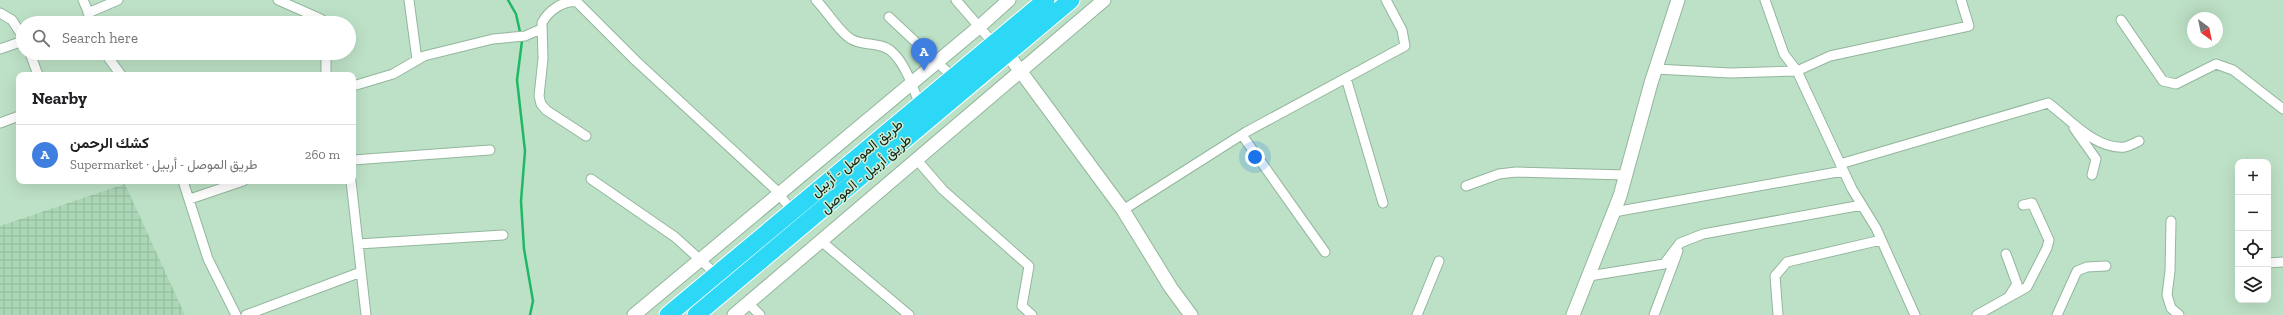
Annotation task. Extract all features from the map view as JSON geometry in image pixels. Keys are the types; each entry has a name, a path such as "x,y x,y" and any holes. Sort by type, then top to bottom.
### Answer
{"highway":[{"name":"طريق الموصل - أربيل","path":"668,315 954,78 1001,48 1046,0"},
{"name":"طريق أربيل - الموصل","path":"696,315 1001,48 1071,0"}],"main road":[{"path":"634,315 979,27 1009,0"},
{"path":"734,315 1104,0"},
{"path":"1573,315 1614,212 1626,176 1656,69 1678,0"},
{"path":"1001,48 1021,71 1123,210 1171,288 1191,315"}],"street":[{"path":"83,0 89,16"},
{"path":"88,13 118,0"},
{"path":"278,0 314,16"},
{"path":"409,0 417,60"},
{"path":"586,136 541,104 538,96 543,59 541,29 545,17 562,3 572,0 578,1 636,61 779,194 792,211"},
{"path":"816,0 843,34 851,40 884,46 895,54 912,83 920,106"},
{"path":"956,0 979,27 1001,48"},
{"path":"1123,210 1242,135 1405,46 1402,30 1386,0"},
{"path":"1765,0 1784,54 1797,71 1842,167 1881,240 1915,315"},
{"path":"1656,69 1730,73 1797,71 1830,56 1969,26 1961,0"},
{"path":"0,13 12,20 16,26"},
{"path":"889,17 954,78"},
{"path":"2121,20 2163,81 2176,84 2216,64 2233,70 2283,109"},
{"path":"356,85 393,74 417,60 435,53 493,39 525,36 541,29"},
{"path":"0,49 16,43"},
{"path":"33,60 37,72"},
{"path":"110,60 118,72"},
{"path":"326,60 326,72"},
{"path":"1346,78 1383,203"},
{"path":"1614,212 1842,167 2048,104 2063,114 2096,159 2092,175"},
{"path":"0,123 16,117"},
{"path":"2071,124 2104,144 2125,147 2139,141"},
{"path":"1242,135 1325,252"},
{"path":"356,160 490,150"},
{"path":"917,160 943,190 1029,266 1022,306 1032,315"},
{"path":"1466,186 1500,174 1516,172 1626,176"},
{"path":"591,179 675,237 717,275"},
{"path":"184,184 208,259 236,315"},
{"path":"190,199 234,184"},
{"path":"351,184 366,315"},
{"path":"1977,315 2026,287 2048,248 2049,240 2032,203 2023,205"},
{"path":"1589,276 1664,264 1680,243 1703,234 1862,205"},
{"path":"2171,221 2170,271 2167,295 2171,308 2178,315"},
{"path":"358,244 503,236"},
{"path":"821,240 910,315"},
{"path":"1778,315 1775,276 1787,262 1881,240"},
{"path":"1654,315 1680,243"},
{"path":"2006,254 2017,284 2010,295"},
{"path":"1417,315 1439,261"},
{"path":"2271,263 2283,262"},
{"path":"2057,315 2077,271 2087,267 2106,266"},
{"path":"246,315 361,272"},
{"path":"748,303 760,315"}],"shaded area":[{"path":"125,184 185,315 0,315 0,226"}],"waterway":[{"path":"508,0 516,14 522,41 517,80 525,151 521,201 524,249 533,301 530,315"}],"place":[{"name":"كشك الرحمن","path":"924,71"}]}
